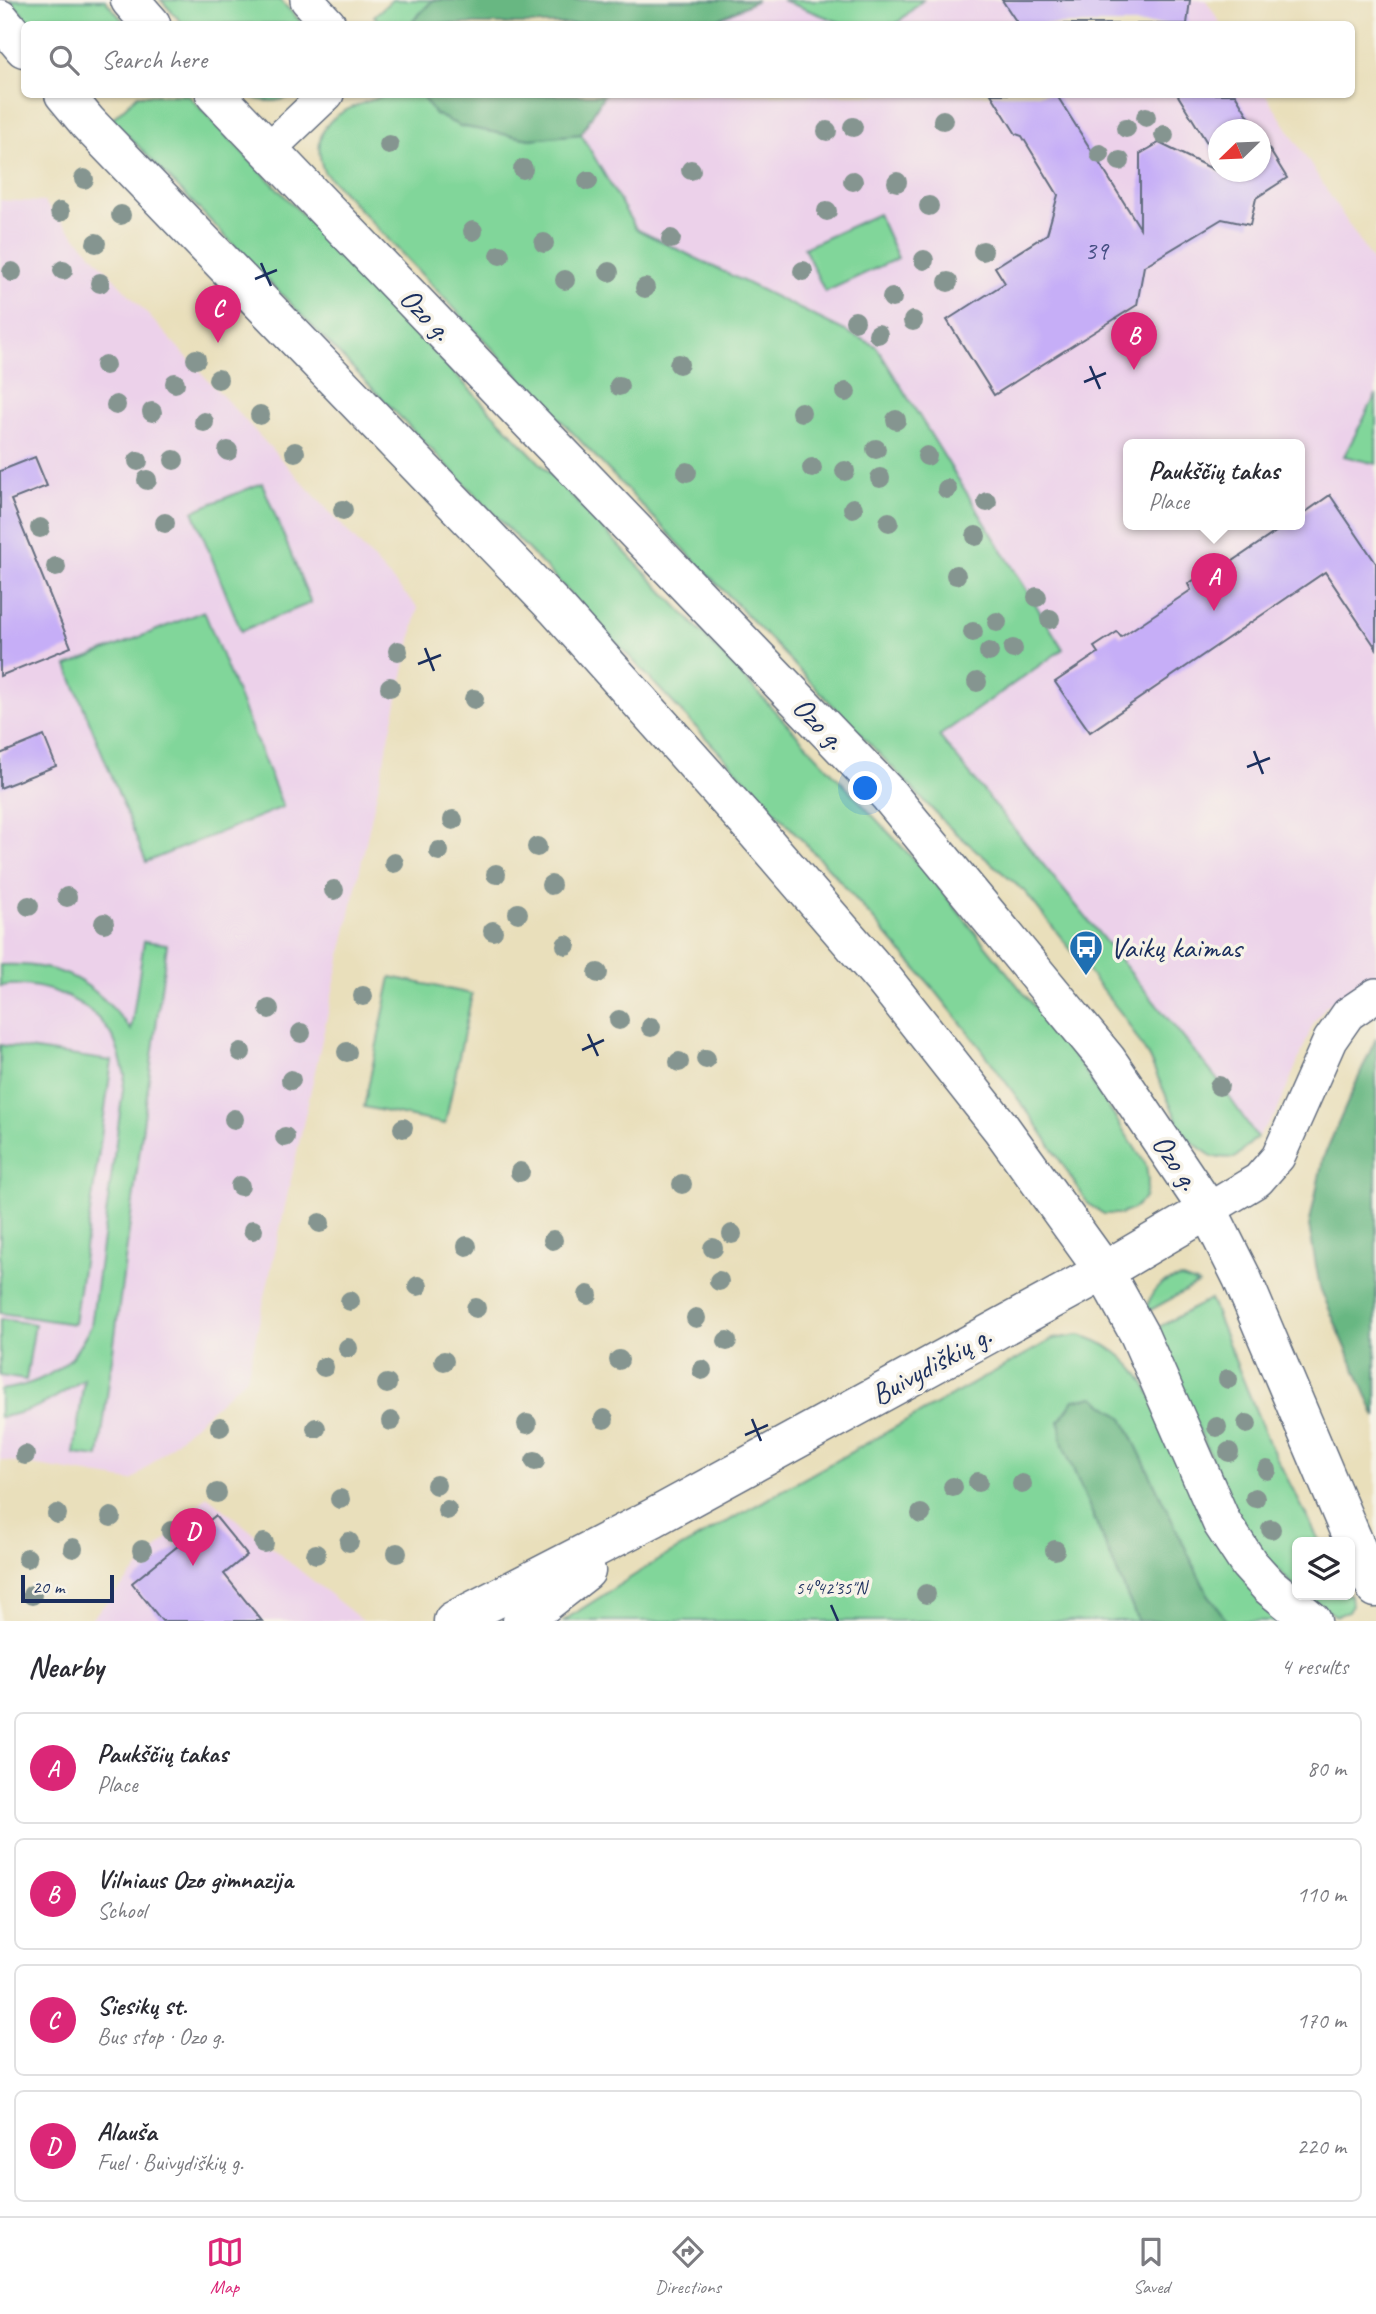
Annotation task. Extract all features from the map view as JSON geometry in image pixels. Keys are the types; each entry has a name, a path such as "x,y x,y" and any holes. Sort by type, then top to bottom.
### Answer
{"main road":[{"path":"130,0 148,21"},
{"path":"0,19 21,44"},
{"path":"67,98 88,123 557,609 745,819 885,981 1001,1128 1104,1271 1139,1334 1222,1523 1249,1563 1269,1586 1312,1621"},
{"name":"Ozo g.","path":"219,98 888,794 1107,1060 1208,1210 1242,1278 1376,1588"},
{"name":"Buivydiškių g.","path":"453,1621 653,1518 1104,1271 1208,1210"},
{"name":"Buivydiškių g.","path":"522,1621 653,1518"}],"street":[{"path":"307,0 326,21"},
{"path":"268,150 323,98"},
{"path":"1208,1210 1258,1180 1278,1157 1330,1040 1348,1014 1376,995"}],"shaded area":[{"path":"757,0 782,0 836,21 715,21"},
{"path":"923,0 1206,0 1219,21 899,21"},
{"path":"602,98 1268,98 1376,267 1376,395 1345,456 1376,464 1376,977 1326,1006 1314,1022 1277,1112 1257,1137 1216,1078 938,736 1063,649 876,346 636,229 581,134"},
{"path":"0,200 44,202 418,608 247,1377 132,1481 0,1460"},
{"path":"207,1496 363,1621 89,1621"}],"green space":[{"path":"10,0 105,0 123,21 28,21"},
{"path":"161,0 280,0 300,21 180,21"},
{"path":"392,0 433,0 413,21 378,21 374,16"},
{"path":"433,0 757,0 715,21 413,21"},
{"path":"782,0 923,0 899,21 836,21"},
{"path":"135,98 191,98 671,600 933,880 1079,1062 1146,1165 1148,1181 1145,1198 1133,1209 1121,1214 1104,1214 1088,1204 1040,1129 981,1048 833,873 548,570 112,119"},
{"path":"255,98 287,98 272,101"},
{"path":"377,98 423,98 435,114 460,126 530,139 581,134 636,229 876,346 1063,649 939,736 1216,1078 1257,1137 1235,1158 1213,1157 1183,1133 1149,1058 1124,1017 1025,892 948,826 324,172 320,140 325,128 333,119 357,105"},
{"path":"423,98 602,98 581,134 530,139 460,126 435,114"},
{"path":"878,214 898,258 825,292 804,248"},
{"path":"1376,395 1376,464 1344,456"},
{"path":"262,483 311,603 241,631 193,511"},
{"path":"204,611 283,807 146,862 67,666"},
{"path":"144,941 167,944 99,1457 74,1454 84,1379 35,1408 0,1417 0,1390 28,1384 55,1371 70,1359 91,1326 125,1075 113,1038 92,1013 79,1003 49,990 33,986 0,986 0,965 42,967 75,978 104,999 131,1030"},
{"path":"391,977 472,994 445,1124 364,1107"},
{"path":"1376,1038 1376,1417 1320,1288 1309,1226 1323,1158"},
{"path":"0,1045 112,1061 74,1324 0,1313"},
{"path":"1182,1278 1198,1284 1147,1312 1150,1298 1157,1288 1168,1281"},
{"path":"1210,1299 1269,1443 1317,1537 1292,1537 1292,1584 1248,1540 1154,1330"},
{"path":"0,1319 35,1324 26,1380 0,1376"},
{"path":"1079,1335 1098,1341 1113,1350 1140,1376 1286,1621 1227,1621 1206,1591 1182,1543 1063,1445 1138,1621 563,1621 655,1562 1053,1339"},
{"path":"1094,1397 1123,1418 1206,1591 1227,1621 1138,1621 1063,1445 1059,1421 1074,1400"},
{"path":"1312,1600 1351,1600 1352,1605 1348,1612 1336,1616"}],"building":[{"path":"1002,0 1190,0 1187,21 1016,21"},
{"path":"994,98 1059,98 1140,228 1140,154 1159,143 1208,167 1208,182 1271,182 1271,152 1287,178 1256,198 1250,225 1222,219 1144,266 1137,305 994,395 947,320 1005,283 995,267 1047,234 1058,195 1022,136 1016,134"},
{"path":"1179,98 1237,98 1250,119 1208,119 1208,144"},
{"path":"35,457 47,486 11,500 71,647 0,676 0,471"},
{"path":"1330,495 1376,563 1376,648 1325,572 1090,732 1055,682 1098,653 1094,647 1117,632 1121,637 1191,590 1188,584 1210,569 1214,574 1279,530 1305,530 1305,512"},
{"path":"44,736 56,766 0,788 0,754"},
{"path":"215,1516 247,1555 224,1574 262,1621 162,1621 132,1583"}],"place":[{"name":"Siesikų st.","path":"218,343"},
{"name":"Vilniaus Ozo gimnazija","path":"1134,370"},
{"name":"Paukščių takas","path":"1214,611"},
{"name":"Vaikų kaimas","path":"1086,977"},
{"name":"Alauša","path":"193,1566"}]}
